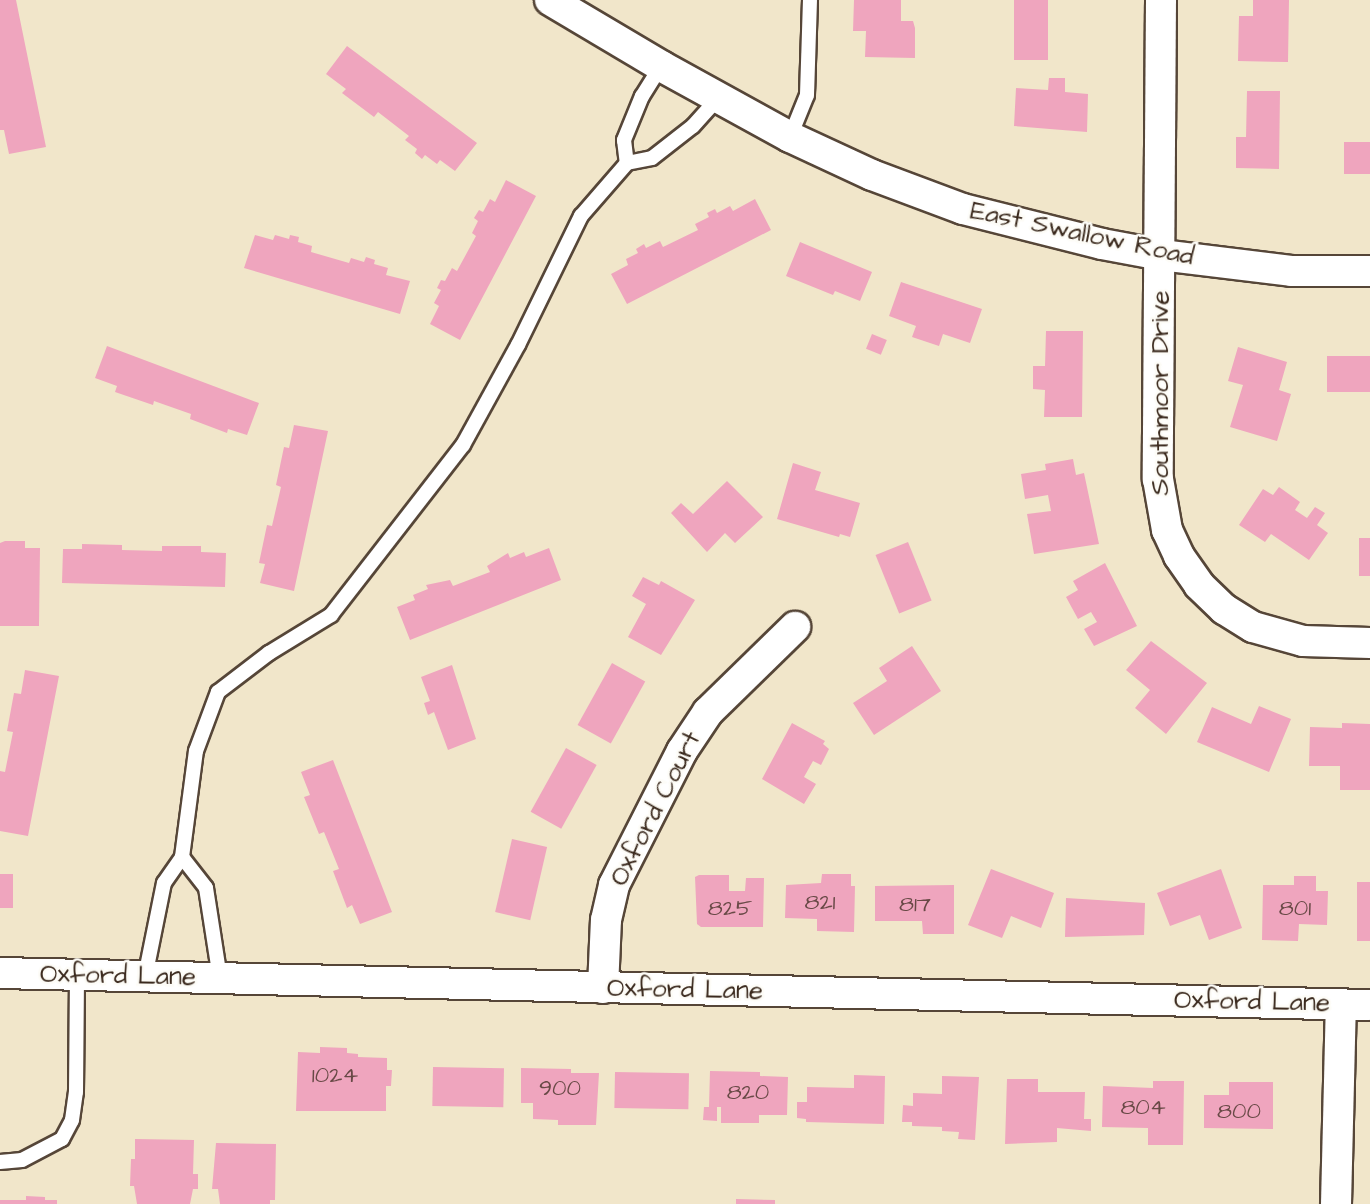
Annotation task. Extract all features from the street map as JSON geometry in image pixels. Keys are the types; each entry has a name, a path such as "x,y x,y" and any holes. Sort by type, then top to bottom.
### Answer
{"street":[{"name":"East Swallow Road","path":"550,0 661,66 790,137 872,175 963,209 1102,244 1161,255 1291,271 1370,271"},
{"name":"Southmoor Drive","path":"1161,0 1158,479 1161,508 1179,556 1207,593 1224,609 1253,627 1303,641 1370,643"},
{"name":"Oxford Court","path":"603,988 606,920 614,885 670,773 708,712 795,627"},
{"name":"Oxford Lane","path":"0,973 1370,1005"},
{"path":"1336,1204 1341,1004"}],"lane":[{"path":"790,137 807,96 810,0"},
{"path":"627,163 624,140 642,96 661,66"},
{"path":"145,976 164,883 181,857 196,751 218,692 269,653 331,615 463,445 518,345 581,216 627,163 652,158 693,126 719,97"},
{"path":"181,857 206,888 220,978"},
{"path":"0,1162 22,1160 62,1139 72,1120 76,1092 77,975"}],"building":[{"path":"0,0 16,0 46,147 9,154 4,130 0,130"},
{"path":"854,0 901,0 901,21 913,21 915,28 915,58 865,57 866,31 853,31"},
{"path":"1014,0 1048,0 1048,60 1014,60"},
{"path":"1253,0 1289,0 1288,62 1238,61 1239,16 1253,16"},
{"path":"347,46 477,143 455,171 440,160 437,164 425,155 422,159 415,153 417,149 405,140 409,136 378,112 374,117 342,93 346,89 326,74"},
{"path":"1049,78 1065,78 1065,92 1088,94 1087,132 1014,126 1016,88 1048,90"},
{"path":"1247,91 1280,91 1279,169 1236,168 1236,137 1246,137"},
{"path":"1344,142 1370,142 1370,174 1344,174"},
{"path":"506,180 536,196 460,340 430,324 439,306 434,303 441,290 437,288 441,280 445,281 452,268 457,271 476,236 472,233 478,221 474,218 479,210 483,212 490,199 495,202"},
{"path":"755,199 771,230 627,304 611,274 628,265 626,259 638,253 636,249 644,244 646,248 660,241 663,247 698,230 695,224 709,217 707,213 715,209 717,213 730,206 733,211"},
{"path":"255,235 273,240 275,235 289,239 290,235 299,237 298,242 312,246 311,252 349,263 351,258 364,262 366,257 375,260 374,264 388,268 386,275 410,281 400,314 244,268"},
{"path":"800,242 872,272 860,301 835,291 833,295 786,276"},
{"path":"901,282 982,309 970,343 943,334 939,346 912,337 916,326 889,316"},
{"path":"1046,331 1083,331 1082,417 1044,417 1045,390 1033,389 1033,366 1045,366"},
{"path":"872,334 887,340 881,355 866,349"},
{"path":"107,346 259,403 247,435 228,429 227,433 190,419 191,414 154,401 153,405 115,392 117,386 95,378"},
{"path":"1238,347 1287,362 1279,390 1291,394 1277,441 1230,427 1243,385 1228,381"},
{"path":"1327,356 1370,356 1370,392 1327,392"},
{"path":"294,425 328,431 294,591 260,583 265,564 259,563 267,525 272,526 281,487 276,485 284,447 289,448"},
{"path":"1073,459 1076,475 1084,473 1099,544 1034,554 1027,514 1051,511 1048,495 1025,499 1021,474 1046,470 1045,464"},
{"path":"793,463 821,472 815,490 860,503 850,537 840,534 839,537 777,519"},
{"path":"727,481 763,517 735,543 725,533 707,552 671,513 681,503 693,514"},
{"path":"1279,487 1300,502 1295,510 1307,518 1315,507 1325,513 1317,525 1328,533 1309,560 1271,534 1265,542 1239,525 1263,489 1273,495"},
{"path":"1359,538 1370,538 1370,576 1359,576"},
{"path":"25,541 25,548 40,548 39,626 0,626 0,543"},
{"path":"908,542 932,600 899,614 876,555"},
{"path":"82,544 122,545 122,550 162,551 162,546 201,546 201,552 226,553 225,587 62,583 63,549 82,549"},
{"path":"549,548 561,580 410,640 397,607 415,600 413,595 428,589 426,585 450,580 453,586 490,572 487,566 508,553 510,558 524,552 526,557"},
{"path":"1105,563 1137,626 1094,646 1084,629 1097,622 1091,612 1078,619 1066,597 1078,590 1073,581"},
{"path":"643,577 659,585 661,581 695,600 661,655 628,637 646,604 632,596"},
{"path":"1151,641 1207,683 1166,734 1135,708 1150,690 1126,670"},
{"path":"912,646 941,691 874,735 853,703 887,681 879,668"},
{"path":"612,663 645,681 611,744 578,725"},
{"path":"452,665 476,739 448,750 434,712 428,715 424,703 430,701 421,677"},
{"path":"25,670 59,676 28,836 0,831 0,771 5,772 13,732 7,731 14,693 21,694"},
{"path":"1259,706 1291,719 1269,772 1197,742 1212,707 1251,724"},
{"path":"792,723 825,741 823,744 829,749 821,765 813,761 804,777 816,784 804,804 762,779"},
{"path":"1342,723 1370,724 1370,790 1340,790 1340,766 1309,766 1310,727 1342,728"},
{"path":"566,748 597,765 561,829 531,812"},
{"path":"333,760 392,912 360,924 352,905 347,908 333,871 339,869 324,832 319,834 304,797 310,795 301,772"},
{"path":"512,839 547,847 530,920 495,912"},
{"path":"991,869 1054,893 1041,928 1011,916 1002,938 968,925"},
{"path":"1221,869 1242,928 1209,940 1200,915 1170,926 1157,893"},
{"path":"0,874 13,874 13,908 0,908"},
{"path":"822,874 851,874 851,886 855,886 854,932 817,931 817,919 785,918 786,885 821,883"},
{"path":"729,875 729,891 745,891 746,878 764,878 763,927 701,927 697,924 695,877"},
{"path":"1294,876 1316,876 1316,891 1328,891 1327,925 1299,924 1298,941 1262,940 1263,885 1294,885"},
{"path":"1357,882 1370,882 1370,941 1357,941"},
{"path":"954,885 954,934 923,934 922,921 875,921 875,886"},
{"path":"1066,898 1145,903 1144,935 1065,937"},
{"path":"320,1047 347,1048 347,1053 358,1054 358,1057 387,1058 387,1070 392,1070 391,1086 386,1086 386,1111 296,1111 298,1052 320,1053"},
{"path":"433,1067 504,1068 503,1107 432,1106"},
{"path":"521,1068 571,1069 571,1073 599,1073 596,1125 558,1125 558,1120 533,1119 533,1103 521,1103"},
{"path":"710,1071 760,1072 760,1076 788,1077 787,1115 759,1115 759,1123 721,1123 721,1107 717,1107 717,1121 703,1120 704,1107 709,1107"},
{"path":"615,1072 689,1073 688,1109 614,1108"},
{"path":"854,1075 885,1076 884,1124 806,1122 806,1119 797,1118 797,1102 807,1102 807,1087 854,1088"},
{"path":"942,1076 979,1077 975,1140 958,1139 959,1132 942,1131 942,1127 912,1126 912,1122 902,1122 903,1105 913,1106 913,1093 942,1094"},
{"path":"1007,1079 1038,1079 1038,1092 1085,1092 1084,1119 1091,1119 1091,1131 1057,1128 1057,1142 1005,1144"},
{"path":"1153,1081 1184,1081 1183,1145 1148,1145 1148,1128 1102,1127 1103,1086 1153,1088"},
{"path":"1229,1082 1273,1082 1273,1129 1204,1128 1204,1095 1229,1095"},
{"path":"135,1139 194,1140 193,1174 198,1174 198,1189 193,1189 190,1204 137,1204 134,1186 130,1186 131,1159 135,1159"},
{"path":"216,1143 276,1144 275,1200 270,1200 270,1204 220,1204 218,1189 212,1189"},
{"path":"26,1196 57,1200 57,1204 0,1204 0,1200 26,1200"},
{"path":"736,1199 775,1200 775,1204 736,1204"}]}
